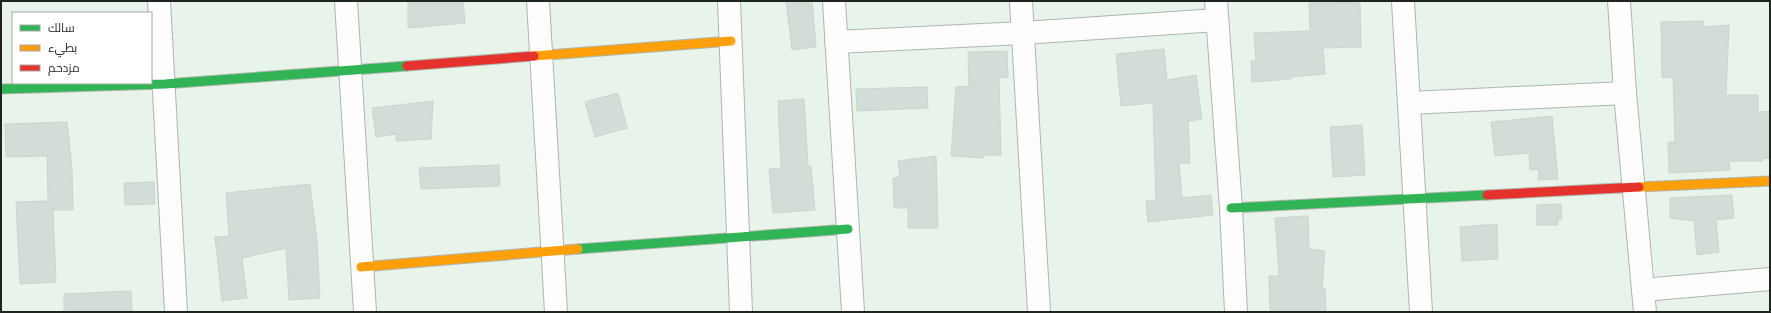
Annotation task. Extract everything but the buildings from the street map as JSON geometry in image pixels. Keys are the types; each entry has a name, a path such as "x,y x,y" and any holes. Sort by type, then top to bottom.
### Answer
{"street":[{"path":"159,1 176,312"},
{"path":"346,1 361,267 365,312"},
{"path":"538,1 556,312"},
{"path":"729,1 739,237 740,312"},
{"path":"834,1 853,312"},
{"path":"1021,1 1039,312"},
{"path":"1403,1 1421,312"},
{"path":"1619,1 1625,93 1635,188 1645,312"},
{"path":"836,42 1023,33 1217,10 1231,208 1236,312"},
{"path":"1,89 164,84 731,40"},
{"path":"1409,103 1625,93"},
{"path":"1231,208 1770,181"},
{"path":"361,267 553,250 848,229"},
{"path":"1643,290 1770,279"}],"traffic: fast":[{"path":"1,89 165,84 407,66"},
{"path":"1231,208 1487,195"},
{"path":"578,249 848,229"}],"traffic: slow":[{"path":"534,56 731,41"},
{"path":"1639,187 1770,181"},
{"path":"361,267 578,249"}],"traffic: jam":[{"path":"407,66 534,56"},
{"path":"1487,195 1639,187"}]}
